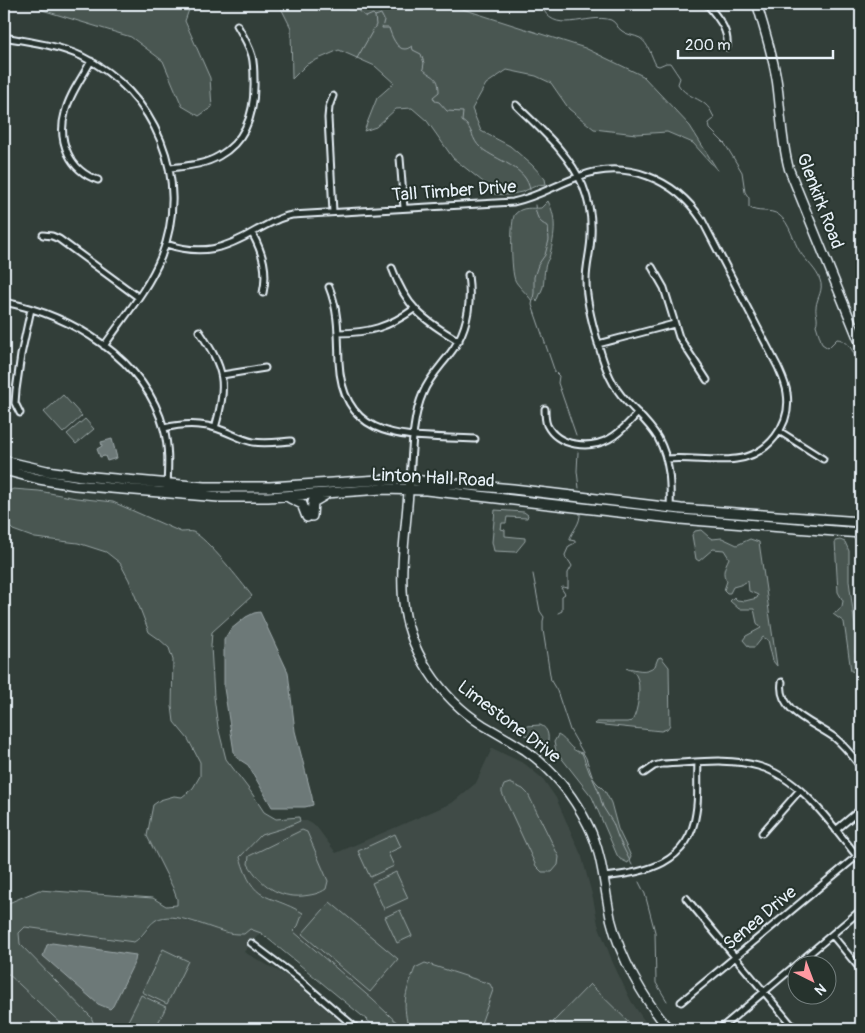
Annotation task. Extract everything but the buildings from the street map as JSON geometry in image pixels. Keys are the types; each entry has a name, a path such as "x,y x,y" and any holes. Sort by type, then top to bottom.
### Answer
{"main road":[{"name":"Linton Hall Road","path":"4,461 64,474 238,497 330,493 410,485"},
{"name":"Linton Hall Road","path":"4,470 75,485 167,488 262,487 379,480 410,485 514,489 670,513 861,533"},
{"path":"285,496 301,502 310,516 313,502 330,493"},
{"name":"Linton Hall Road","path":"670,513 861,522"}],"street":[{"path":"707,4 725,30 728,38 726,46"},
{"name":"Glenkirk Road","path":"757,4 776,81 782,141 789,169 861,346"},
{"path":"170,168 203,163 218,156 234,144 250,120 254,94 253,63 249,46 237,25"},
{"path":"4,37 52,46 78,55 91,61 122,84 142,105 159,136 170,168 172,206 166,244 156,268 104,346"},
{"path":"91,61 67,105 63,129 66,147 73,163 80,172 98,180"},
{"path":"333,96 328,118 333,212"},
{"path":"516,105 565,155 578,176 586,196 591,220 591,235 586,266 586,290 598,344 605,367 614,385 658,438 670,476 670,513"},
{"path":"400,158 404,208"},
{"name":"Tall Timber Drive","path":"166,244 184,249 208,250 227,246 286,216 514,202 536,196 578,176 600,170 612,169 643,174 671,187 696,210 785,381 787,392 787,407 779,431 764,448 743,458 729,460 666,459"},
{"path":"252,233 264,262 266,279 264,293"},
{"path":"43,235 58,239 138,297"},
{"path":"652,266 664,288 674,324 682,343 707,380"},
{"path":"392,268 403,294 414,309 430,323 459,341"},
{"path":"410,485 416,414 423,392 433,374 459,341 469,312 470,289 468,275"},
{"path":"329,287 335,306 341,385 351,407 363,420 377,428 397,434 475,439"},
{"path":"4,302 31,309 70,326 104,346 123,361 142,382 164,428 168,463 167,488"},
{"path":"20,413 15,403 16,390 31,309"},
{"path":"338,333 363,332 382,327 414,309"},
{"path":"598,344 674,324"},
{"path":"199,331 217,360 222,375 223,397 215,428"},
{"path":"222,375 264,368"},
{"path":"545,410 547,425 554,433 567,442 584,445 595,445 609,439 622,430 638,413"},
{"path":"164,428 193,424 215,428 251,442 268,444 291,441"},
{"path":"779,431 823,459"},
{"name":"Limestone Drive","path":"410,485 403,570 404,600 409,626 418,650 427,668 441,688 458,706 482,724 527,751 568,791 594,838 612,922 634,978 669,1029"},
{"path":"782,682 781,692 786,704 797,714 836,739 861,767"},
{"path":"603,877 649,870 666,862 682,848 690,834 696,813 698,763"},
{"path":"644,772 662,764 740,763 758,765 775,772 800,790 861,861"},
{"path":"762,833 800,790"},
{"path":"836,830 861,809"},
{"name":"Senea Drive","path":"681,1002 857,856"},
{"path":"686,898 795,1029"},
{"path":"720,1029 861,910"},
{"path":"832,935 861,970"},
{"path":"251,943 296,976 357,1029"}],"shaded area":[{"path":"43,4 191,4 185,21 210,78 212,107 199,116 182,106 163,61 131,37 42,10"},
{"path":"279,4 447,4 585,48 643,76 690,126 718,171 693,143 667,132 636,134 594,129 569,109 551,83 536,76 507,70 486,84 472,109 481,131 510,146 532,165 545,179 546,184 507,195 494,194 487,185 453,158 427,121 412,108 396,109 376,127 364,131 377,98 394,83 375,66 339,50 307,64 292,79 291,28"},
{"path":"548,201 553,215 554,237 545,268 543,287 537,302 536,299 532,301 515,280 512,257 512,225 513,218 518,211 541,208"},
{"path":"63,395 82,416 63,433 44,412"},
{"path":"85,419 94,429 76,444 67,434"},
{"path":"112,439 117,458 107,461 105,456 100,457 97,449 102,446 101,442"},
{"path":"13,489 113,502 181,532 193,532 215,551 252,596 212,632 214,697 218,727 226,759 264,812 276,819 299,817 300,821 261,835 240,857 245,872 251,883 263,895 303,913 298,926 293,931 404,1029 378,1029 261,933 250,929 244,934 231,933 172,917 156,920 134,942 25,927 19,933 20,944 91,1017 96,1029 67,1029 4,970 4,905 39,890 153,898 166,906 177,905 173,888 147,836 153,805 160,800 174,796 182,797 193,788 200,776 200,762 188,739 174,722 172,706 173,660 169,648 149,632 129,580 120,563 106,552 78,543 35,538 13,530 4,521 4,494"},
{"path":"495,510 524,512 528,515 527,518 507,517 506,523 502,523 501,529 505,530 505,536 525,538 525,541 516,552 494,551 492,542"},
{"path":"701,530 712,539 722,538 737,545 750,539 759,542 777,666 773,661 768,640 763,637 755,647 749,647 743,640 746,636 761,628 757,623 754,609 739,609 730,601 734,597 737,600 745,601 757,598 758,595 749,591 748,581 733,587 730,593 727,593 724,590 727,581 724,573 729,558 724,550 713,549 699,561 696,559 692,535 695,531"},
{"path":"835,541 845,542 849,551 849,581 857,641 855,652 861,661 861,673 851,671 844,622 833,614 842,606 843,601 838,592"},
{"path":"260,612 288,672 295,731 313,805 305,807 272,807 248,765 237,758 234,752 224,688 224,640 230,630 246,617"},
{"path":"661,657 669,667 670,725 667,729 661,731 594,724 596,722 632,721 637,705 639,685 635,674 626,668 648,670 655,666 658,658"},
{"path":"543,726 548,734 546,747 512,727"},
{"path":"558,735 572,748 582,753 590,774 605,791 611,803 618,829 631,857 628,863 617,855 592,797 556,751 554,742"},
{"path":"492,748 525,764 543,779 556,798 582,857 598,924 613,963 631,1001 650,1029 404,1029 293,931 288,904 262,895 252,886 245,875 240,857 261,835 300,821 307,821 316,826 336,853 452,803 476,783"},
{"path":"510,783 523,789 528,794 559,857 558,865 552,872 542,872 536,866 502,793 504,785"},
{"path":"302,830 307,832 328,881 326,889 318,893 306,896 286,895 271,889 259,878 248,864 249,856"},
{"path":"395,834 401,847 388,853 394,866 370,877 358,851"},
{"path":"396,872 408,898 384,909 372,883"},
{"path":"330,902 398,959 370,992 302,934"},
{"path":"400,910 412,936 397,943 385,917"},
{"path":"166,918 179,919 230,933 250,929 261,932 244,952 287,976 349,1029 4,1029 4,970 61,1024 86,1013 20,944 19,933 25,927 134,942 141,938 156,920"},
{"path":"52,943 136,955 135,961 110,1009 98,1004 43,956 47,945"},
{"path":"163,949 188,961 167,1004 142,992"},
{"path":"425,963 490,984 493,990 479,1029 411,1029 408,1026 405,1010 407,990 415,968"},
{"path":"590,984 636,1029 560,1029 553,1022"},
{"path":"141,995 166,1007 155,1029 124,1029"}],"waterway":[{"path":"344,4 348,10 357,10 366,17 373,14 375,16 381,14 384,20 382,28 389,28 397,45 402,49 412,46 413,50 421,54 424,63 423,69 438,82 439,92 433,97 435,101 439,102 447,111 463,112 462,121 466,124 478,145 517,170 528,182 530,190"},
{"path":"541,4 546,14 553,20 562,22 602,18 611,20 620,30 640,38 648,47 656,65 670,63 680,78 678,84 682,89 703,102 711,112 714,119 709,123 710,129 725,144 742,172 745,192 749,198 749,207 772,212 783,218 800,252 819,276 821,290 816,307 816,325 822,344 828,348 837,339 842,340 853,351 861,372"},
{"path":"356,60 376,25 375,16"},
{"path":"535,205 538,218 548,226 549,240 545,255 538,265 534,277 532,305 555,372 559,376 558,383 576,435"},
{"path":"578,452 577,471 579,488"},
{"path":"558,613 562,611 562,596 565,594 561,588 568,588 568,573 572,566 565,555 569,546 575,543 570,538 578,523 580,513"},
{"path":"533,574 540,611 544,617 543,630 551,681 557,691 570,730 586,758 603,807 613,823 632,865"},
{"path":"639,882 645,894 655,932 656,983 667,1001"}]}
